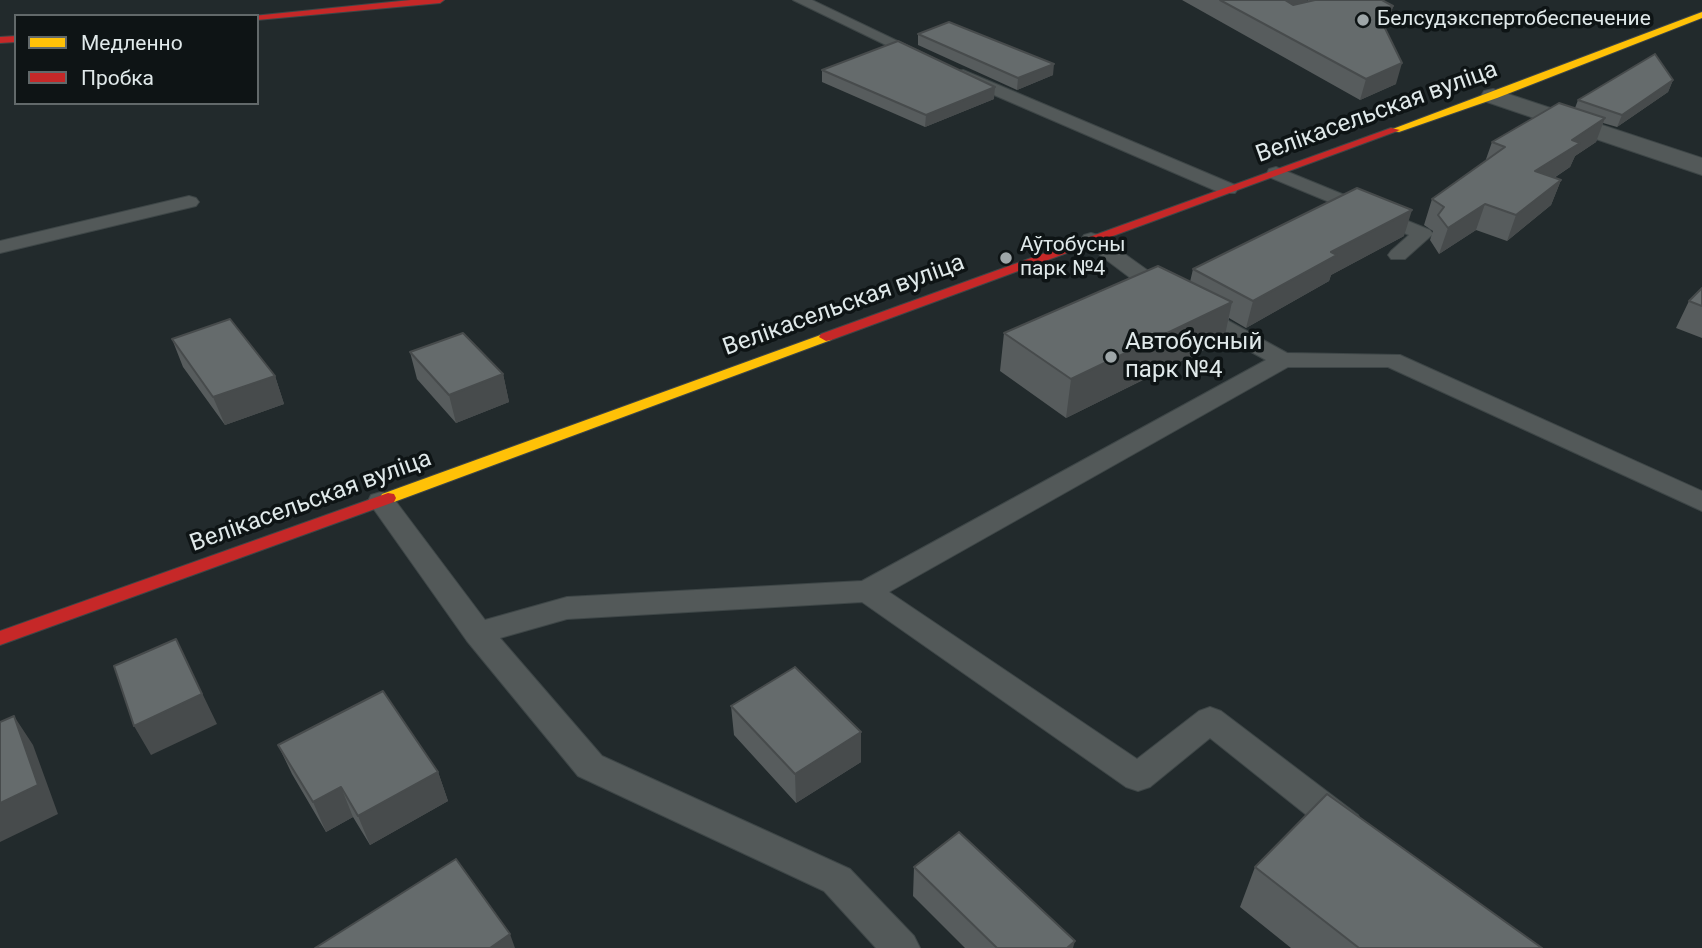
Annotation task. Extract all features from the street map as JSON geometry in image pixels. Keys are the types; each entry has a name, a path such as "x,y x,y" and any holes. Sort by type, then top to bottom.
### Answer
{"street":[{"path":"259,17 440,0"},
{"name":"Велікасельская вуліца","path":"0,638 381,501 1228,189 1493,96 1702,15"},
{"path":"1493,96 1702,167"}],"lane":[{"path":"800,0 945,67 1228,189"},
{"path":"1276,173 1423,234 1398,255"},
{"path":"0,247 189,202"},
{"path":"1091,239 1177,302 1283,360 1392,360 1702,502"},
{"path":"478,633 567,608 867,591 1283,360"},
{"path":"381,501 478,633 590,766 837,880 901,948"},
{"path":"867,591 1138,777 1210,720 1372,847"}],"building":[{"path":"1220,0 1285,0 1293,5 1315,0 1382,0 1393,6 1378,14 1402,63 1366,79"},
{"path":"949,22 1054,64 1018,78 918,34"},
{"path":"898,41 995,87 926,115 822,70"},
{"path":"1655,54 1673,80 1622,115 1578,100"},
{"path":"1559,103 1605,118 1572,140 1580,143 1535,171 1561,180 1516,215 1485,204 1448,228 1438,215 1444,207 1432,199 1505,147 1492,142"},
{"path":"1357,188 1412,210 1331,252 1337,255 1253,301 1193,269"},
{"path":"1158,266 1232,302 1071,379 1004,333"},
{"path":"1702,288 1702,306 1689,301"},
{"path":"230,319 275,376 213,397 172,339"},
{"path":"463,333 503,374 449,395 410,352"},
{"path":"176,639 202,694 134,726 114,666"},
{"path":"795,667 861,732 795,774 731,706"},
{"path":"383,691 438,772 358,816 341,787 313,802 278,745"},
{"path":"14,716 38,785 0,803 0,722"},
{"path":"1327,794 1542,948 1359,948 1255,867"},
{"path":"959,832 1075,941 1067,948 997,948 914,867"},
{"path":"456,859 510,934 490,948 315,948"}],"traffic: slow":[{"path":"1395,130 1493,96 1702,15"},
{"path":"388,498 826,337"}],"traffic: jam":[{"path":"259,17 440,0"},
{"path":"0,40 14,39"},
{"path":"826,337 1395,130"},
{"path":"0,638 388,498"}],"place":[{"name":"Белсудэкспертобеспечение","path":"1363,20"},
{"name":"Аўтобусны парк №4","path":"1006,258"},
{"name":"Автобусный парк №4","path":"1111,357"}]}
